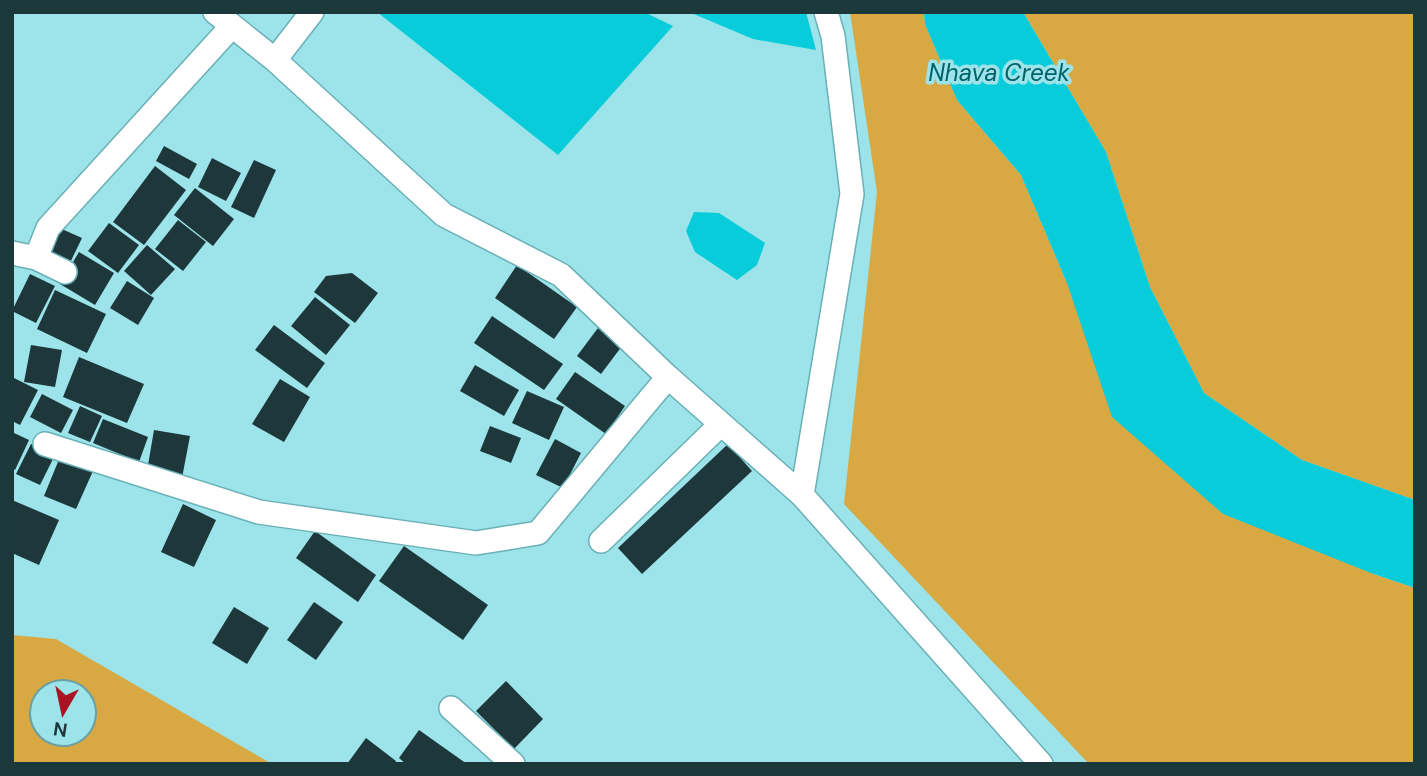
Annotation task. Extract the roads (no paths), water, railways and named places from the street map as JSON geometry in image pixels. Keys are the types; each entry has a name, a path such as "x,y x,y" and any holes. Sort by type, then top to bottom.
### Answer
{"street":[{"path":"275,60 312,12"},
{"path":"802,495 852,194 833,36 826,12"},
{"path":"36,258 48,228 224,19 275,60 444,215 561,275 668,377 802,495 1041,764"},
{"path":"12,253 36,258 65,272"},
{"path":"45,444 259,512 476,543 538,533 668,377"},
{"path":"601,541 721,424"},
{"path":"451,708 513,764"}],"water":[{"path":"377,12 644,12 673,26 558,155"},
{"path":"689,12 806,12 816,50 753,39"},
{"name":"Nhava Creek","path":"924,12 1023,12 1106,152 1150,287 1204,393 1302,460 1415,500 1415,588 1223,514 1112,417 1067,283 1021,175 957,100 925,24"},
{"path":"694,212 719,213 765,243 757,265 737,280 695,252 686,231"}]}
